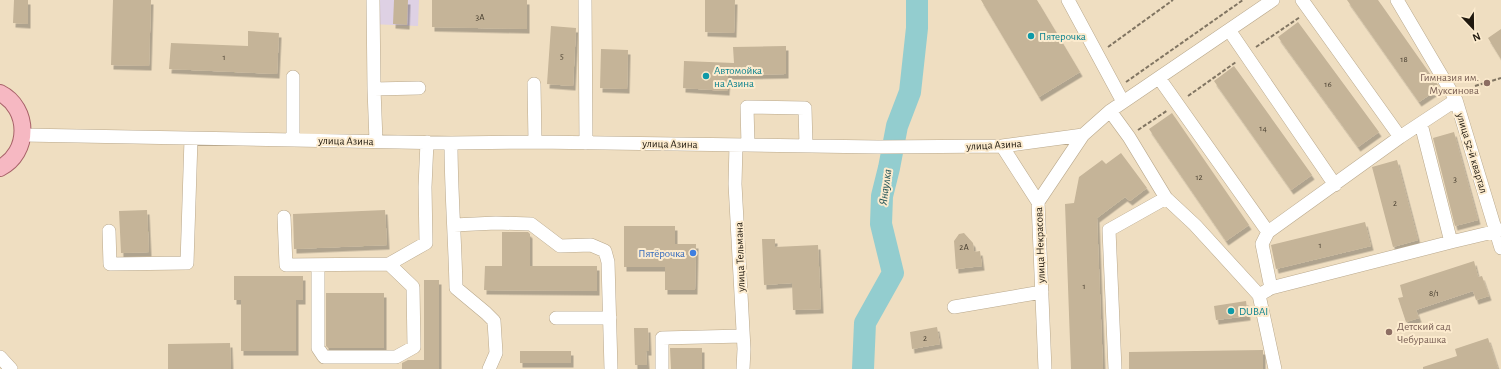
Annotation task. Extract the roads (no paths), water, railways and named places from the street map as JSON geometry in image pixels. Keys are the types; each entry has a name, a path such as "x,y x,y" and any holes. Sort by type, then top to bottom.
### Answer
{"main road":[{"path":"0,93 13,102 20,114 24,128 22,142 16,155 6,165 0,168"}],"street":[{"path":"373,0 376,141"},
{"path":"585,0 586,143"},
{"path":"1068,0 1123,102"},
{"path":"1083,135 1110,111 1273,0"},
{"name":"улица 52-й квартал","path":"1397,0 1456,100 1499,230 1501,248"},
{"path":"1306,5 1400,137"},
{"path":"1229,30 1335,185"},
{"path":"293,77 293,140"},
{"path":"1159,78 1268,232"},
{"path":"534,84 535,142"},
{"path":"374,89 419,88"},
{"path":"1271,288 1262,244 1268,232 1400,137 1456,100"},
{"name":"улица Тельмана","path":"743,369 744,349 735,184 747,107 804,108 806,146"},
{"path":"1110,111 1129,137 1166,198 1195,225 1259,295 1275,369"},
{"path":"1421,124 1451,242"},
{"name":"улица Азина","path":"23,135 451,143 535,142 878,147 1002,146 1083,135"},
{"name":"улица Некрасова","path":"1045,369 1038,202 1083,135"},
{"path":"109,230 110,264 187,263 191,139"},
{"path":"284,217 286,265 389,264 426,243 425,187 427,142"},
{"path":"451,143 451,186 456,288 494,321 496,353 489,369"},
{"path":"1002,146 1038,202"},
{"path":"1115,369 1109,230 1166,198"},
{"path":"454,225 496,223 531,224 560,246 591,245 605,251 608,262 611,369"},
{"path":"1259,295 1271,288 1499,230"},
{"path":"318,265 318,348 324,357 396,357 414,347 413,286 389,264"},
{"path":"954,307 1042,292"},
{"path":"556,318 610,318"},
{"path":"662,369 662,338 743,336"},
{"path":"0,357 11,369"}],"waterway":[{"name":"Янаулка","path":"863,369 865,323 893,273 881,224 882,196 897,126 910,92 917,28 917,0"}],"place":[{"name":"Пятерочка","path":"1031,36"},
{"name":"Автомойка на Азина","path":"706,76"},
{"name":"Гимназия им. Муксинова","path":"1487,83"},
{"name":"Пятёрочка","path":"693,253"},
{"name":"DUBAI","path":"1231,311"},
{"name":"Детский сад Чебурашка","path":"1389,332"}]}
